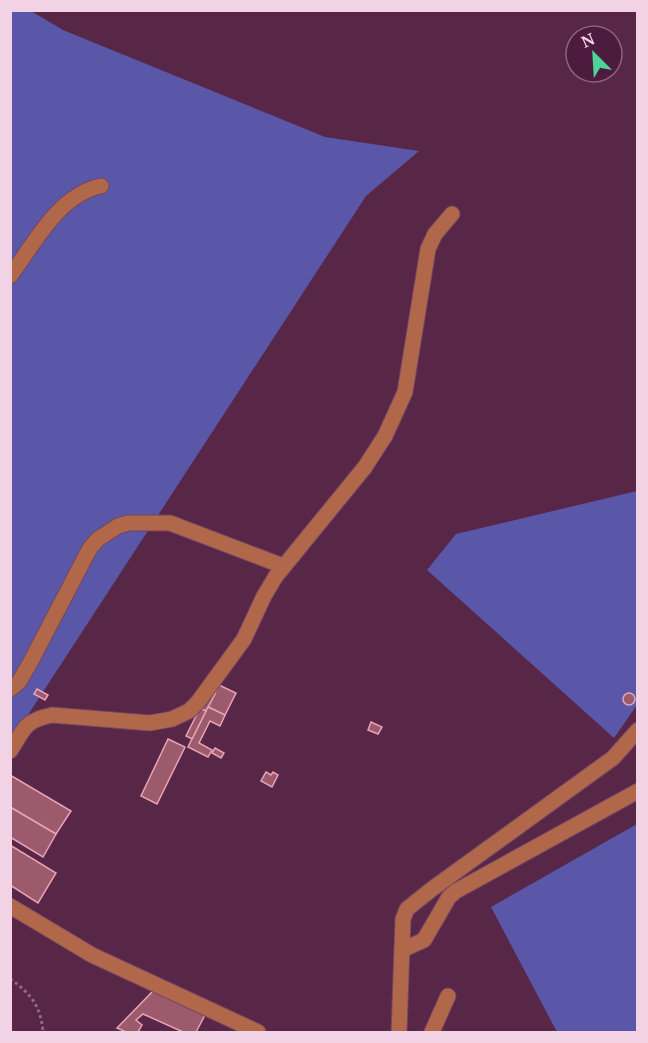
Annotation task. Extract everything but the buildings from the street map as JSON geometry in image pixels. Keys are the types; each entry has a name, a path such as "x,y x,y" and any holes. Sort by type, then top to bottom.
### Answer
{"lane":[{"path":"10,276 61,207 88,188 101,186"},
{"path":"10,751 28,723 52,715 150,723 172,719 189,711 198,702 244,639 264,596 283,566 364,467 385,436 405,392 428,249 435,234 452,214"},
{"path":"10,689 19,682 30,663 90,548 98,539 118,526 128,523 170,523 283,566"},
{"path":"399,1032 403,919 407,909 613,758 638,730"},
{"path":"402,950 424,940 449,897 456,891 638,791"},
{"path":"10,906 92,955 258,1032"},
{"path":"432,1032 448,996"}],"path":[{"path":"10,979 32,997 42,1021 43,1032"}],"shaded area":[{"path":"29,10 63,30 325,137 419,151 366,196 11,741 10,11"},
{"path":"637,491 637,705 614,738 427,570 456,534"},
{"path":"637,824 637,1032 557,1032 491,907"}]}
